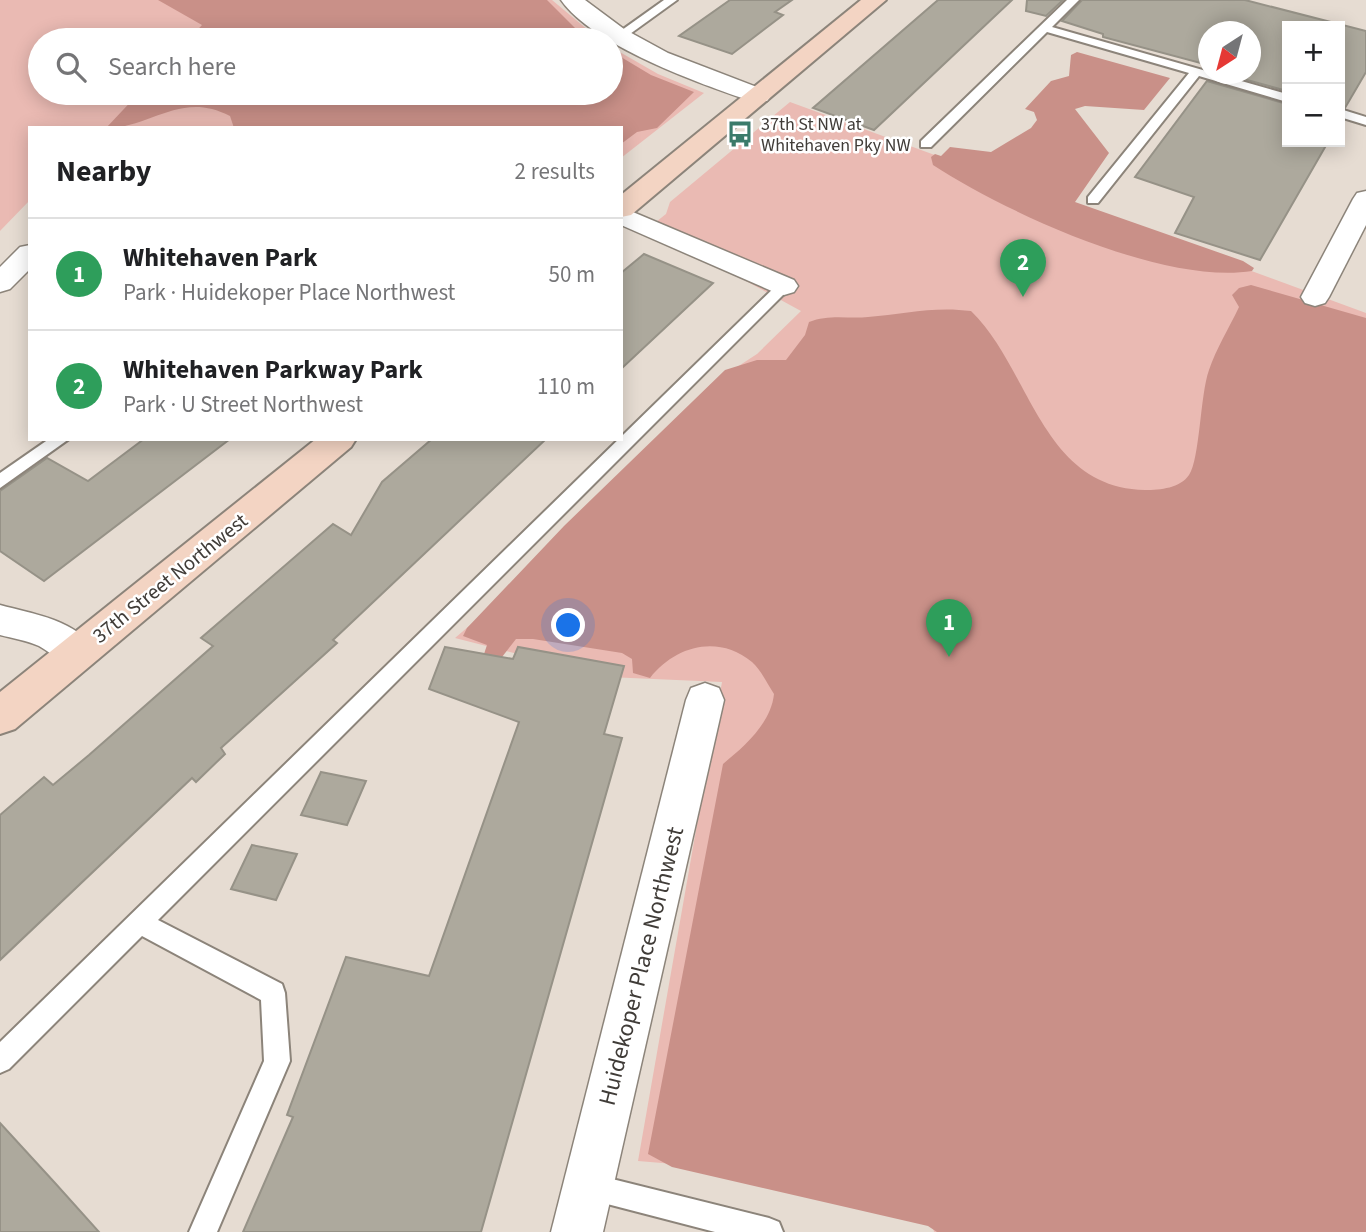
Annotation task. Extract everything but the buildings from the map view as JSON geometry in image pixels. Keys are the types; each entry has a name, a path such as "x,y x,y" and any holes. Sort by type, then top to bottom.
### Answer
{"street":[{"path":"572,0 608,28"},
{"path":"623,207 875,0"},
{"path":"623,39 663,62 759,96"},
{"path":"1315,298 1366,199"},
{"path":"623,216 784,286"},
{"path":"0,283 28,255"},
{"name":"37th Street Northwest","path":"0,716 337,441"},
{"path":"0,620 50,634 77,653"},
{"name":"Huidekoper Place Northwest","path":"582,1209 705,700"}],"lane":[{"path":"623,35 671,0"},
{"path":"926,144 1073,0"},
{"path":"1044,28 1282,97"},
{"path":"1093,200 1196,72"},
{"path":"1345,115 1366,121"},
{"path":"0,1060 784,286"},
{"path":"0,482 58,441"},
{"path":"140,923 273,993 277,1061 203,1232"},
{"path":"582,1209 769,1232"}],"shaded area":[{"path":"0,0 552,0 586,28 28,28 28,105 623,105 623,54 658,74 704,93 623,156 623,126 28,126 28,202 0,231"},
{"path":"158,0 547,0 575,28 199,28 202,25"},
{"path":"1077,52 1170,78 1144,110 1085,106 1075,109 1109,153 1075,202 1243,261 1254,268 1252,271 1216,272 1175,267 1131,256 1043,223 964,184 933,165 931,157 935,154 941,156 950,147 991,152 1031,128 1037,120 1034,112 1025,109 1051,81 1069,76 1071,55"},
{"path":"623,58 651,75 694,92 657,128 637,132 623,142 623,126 233,126 230,116 212,109 196,107 181,108 122,126 108,126 128,105 623,105"},
{"path":"790,102 1366,313 1366,1232 934,1232 923,1185 638,1161 722,682 608,677 455,638 504,596 711,384 757,354 801,311 746,281 642,233 666,214 670,202"},
{"path":"1251,285 1366,318 1366,1232 937,1232 928,1226 672,1167 648,1154 723,764 748,742 762,724 772,705 774,694 752,662 725,648 711,646 684,651 660,667 650,678 633,673 632,659 622,653 533,639 516,639 502,657 484,654 487,645 463,636 467,628 564,526 725,370 757,360 786,360 805,335 809,322 816,320 932,310 971,311 991,335 1060,448 1082,469 1110,484 1145,490 1164,489 1175,485 1189,475 1193,467 1209,370 1239,307 1232,295 1239,288"}],"place":[{"name":"37th St NW at Whitehaven Pky NW","path":"740,134"},
{"name":"Whitehaven Parkway Park","path":"1023,297"},
{"name":"Whitehaven Park","path":"949,657"}]}
